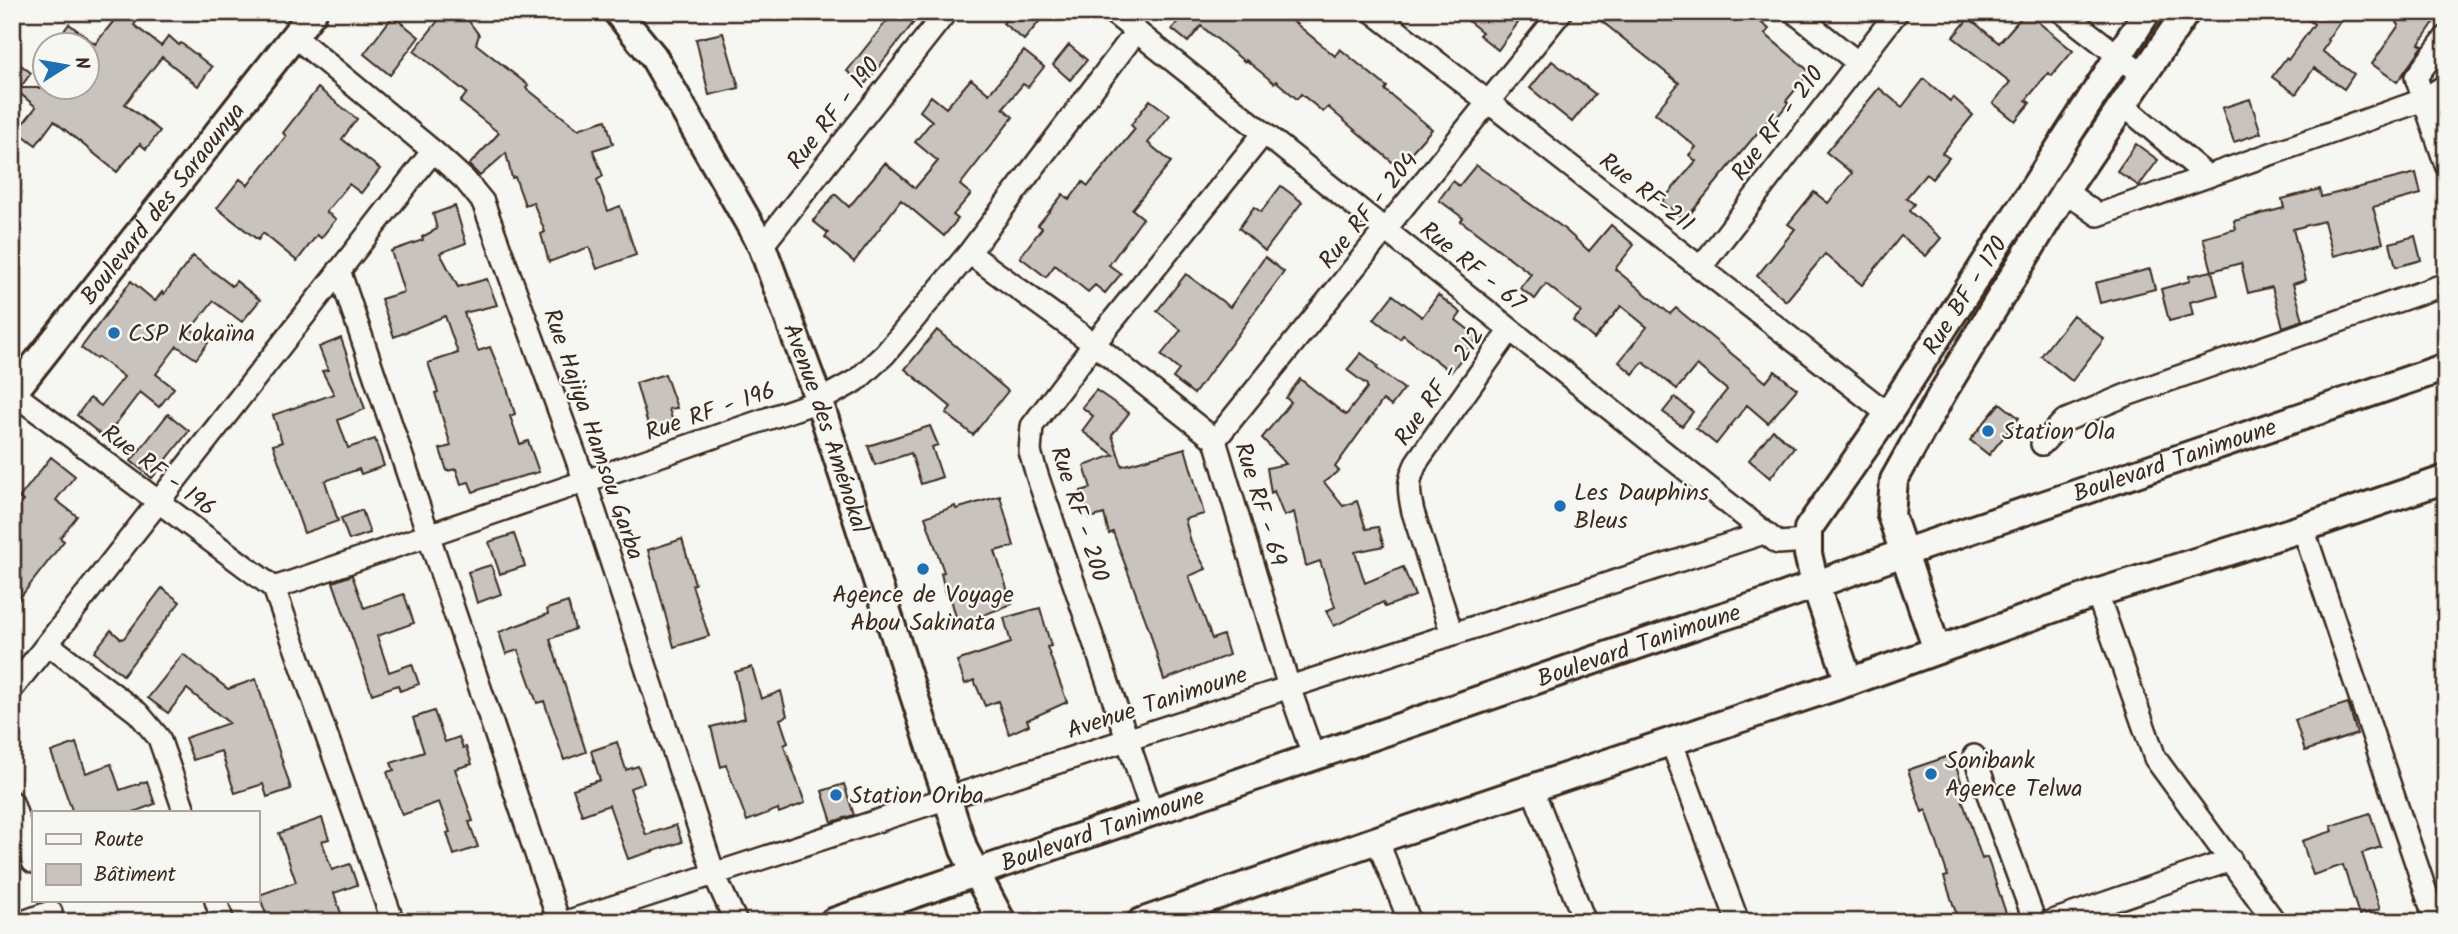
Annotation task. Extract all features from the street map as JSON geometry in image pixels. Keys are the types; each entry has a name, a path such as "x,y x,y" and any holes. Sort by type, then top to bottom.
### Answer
{"main road":[{"name":"Boulevard des Saraounya","path":"13,394 313,12"},
{"name":"Avenue des Aménokal","path":"617,12 653,56 762,246 819,401 964,850 1002,922"},
{"name":"Rue BF - 170","path":"1807,541 1808,529 1888,414 2147,12"},
{"name":"Rue BF - 170","path":"1937,650 1891,515 1894,480 1943,391 2065,191 2186,12"},
{"name":"Boulevard Tanimoune","path":"833,922 2446,367"},
{"path":"1141,922 1849,682 2097,593 2303,528 2446,479"},
{"path":"1807,541 1815,584 1849,682"}],"street":[{"name":"Rue RF - 190","path":"762,246 946,12"},
{"name":"Rue RF - 67","path":"1112,12 1764,533 1778,543 1807,541"},
{"name":"Rue RF-211","path":"1373,12 1888,414"},
{"name":"Rue RF - 204","path":"1215,440 1561,12"},
{"path":"1794,12 1857,62"},
{"name":"Rue RF - 210","path":"1700,267 1897,12"},
{"path":"2062,12 2143,75"},
{"name":"Rue RF - 196","path":"13,394 274,588 819,401 857,380 886,354 969,253 1136,32"},
{"name":"Rue Hajiya Hamsou Garba","path":"294,36 432,151 465,180 483,202 585,482 714,873 737,922"},
{"path":"2446,37 2416,77 2446,165"},
{"path":"2065,191 2098,215 2423,100 2446,85"},
{"path":"2122,107 2134,114 2207,176"},
{"name":"Rue RF - 200","path":"1152,812 1030,452 1032,426 1094,344 1264,133"},
{"path":"12,689 432,151"},
{"name":"Rue RF - 69","path":"969,253 1094,344 1215,440 1289,687 1314,758"},
{"path":"339,270 559,922"},
{"path":"2042,444 2064,421 2129,394 2446,285"},
{"name":"Rue RF - 212","path":"1452,634 1413,513 1409,493 1410,475 1510,330"},
{"path":"2303,528 2436,922"},
{"name":"Avenue Tanimoune","path":"566,922 1764,533"},
{"path":"274,588 393,922"},
{"path":"2097,593 2155,758 2275,922"},
{"path":"48,644 138,713 159,738 185,811"},
{"path":"1671,741 1738,922"},
{"path":"1974,756 2035,922"},
{"path":"1532,788 1585,922"},
{"path":"12,802 32,859"},
{"path":"1377,840 1410,922"},
{"path":"2050,922 2231,860"},
{"path":"215,902 223,922"},
{"path":"23,922 51,912"}],"building":[{"path":"121,12 143,12 134,25 161,46 169,36 212,67 198,86 162,57 125,104 160,131 146,149 140,144 117,172 54,121 36,145 17,131 36,107 17,91 12,97 12,58 31,73 20,88 32,88 32,102 102,102 102,35"},
{"path":"445,12 472,12 468,20 479,35 476,44 578,129 606,120 613,144 593,150 603,176 597,180 608,211 620,206 636,255 597,269 589,247 549,262 541,234 545,232 533,202 525,205 515,177 512,178 506,153 480,176 469,165 499,133 460,102 467,93 414,51"},
{"path":"894,12 922,12 864,85 847,71"},
{"path":"1012,12 1047,12 1024,40 1003,23"},
{"path":"1185,12 1282,12 1335,56 1340,49 1387,87 1385,90 1432,129 1398,167 1328,107 1323,112 1301,94 1297,99 1201,26 1188,42 1172,29"},
{"path":"1457,12 1526,12 1498,50 1479,35 1482,32"},
{"path":"1590,12 1748,12 1769,29 1765,34 1810,72 1786,101 1788,103 1772,124 1768,120 1685,220 1662,201 1696,161 1689,155 1696,147 1655,113 1679,83"},
{"path":"2026,12 2073,51 2052,76 2048,73 2026,100 2030,103 2015,121 1993,103 2010,82 1953,37 1969,18 1999,43"},
{"path":"2297,12 2347,12 2322,51 2354,74 2344,89 2314,68 2296,94 2272,77 2314,24"},
{"path":"2405,12 2441,12 2419,44 2423,46 2397,82 2372,64"},
{"path":"393,16 419,37 390,75 364,54"},
{"path":"69,24 79,32 63,32"},
{"path":"723,33 739,88 709,95 696,39"},
{"path":"1069,45 1087,60 1070,80 1053,65"},
{"path":"1024,51 1044,67 1028,87 1023,84 1003,108 1013,117 960,185 971,194 953,215 958,219 944,236 901,200 854,262 825,237 828,233 813,221 835,194 849,207 885,163 915,188 938,161 915,142 932,121 920,111 931,96 946,108 971,79 989,94"},
{"path":"1552,61 1595,94 1572,122 1530,88"},
{"path":"1924,79 1950,101 1953,97 1973,115 1942,153 1949,158 1932,179 1926,174 1906,198 1914,204 1909,211 1941,238 1926,256 1901,236 1862,285 1825,254 1786,301 1757,276 1795,229 1788,224 1814,192 1828,203 1852,173 1826,152 1879,88 1902,107"},
{"path":"318,88 357,119 342,139 380,169 361,193 349,184 326,212 336,219 321,238 317,235 297,261 263,233 258,240 217,208 240,179 248,185 286,136 283,133"},
{"path":"2250,99 2261,133 2234,142 2222,108"},
{"path":"1150,100 1170,115 1148,143 1171,162 1132,209 1143,218 1109,265 1121,274 1105,293 1095,285 1088,292 1055,265 1046,277 1020,257 1042,228 1038,225 1063,194 1069,200 1083,182 1088,186 1135,129 1131,125"},
{"path":"2136,144 2158,160 2139,186 2117,171"},
{"path":"1476,165 1562,227 1589,251 1611,225 1634,245 1615,269 1670,314 1676,308 1766,382 1775,371 1797,389 1768,423 1747,405 1716,444 1696,428 1727,390 1697,365 1677,389 1643,362 1633,374 1619,362 1647,327 1621,306 1594,339 1573,321 1581,312 1546,284 1535,299 1520,288 1531,274 1461,221 1463,218 1439,200 1453,181 1459,186"},
{"path":"2416,173 2421,194 2373,207 2383,243 2333,256 2324,221 2293,229 2306,280 2293,284 2303,320 2283,327 2272,287 2248,293 2241,263 2212,271 2203,238 2236,229 2234,221 2284,208 2282,199 2320,189 2321,197"},
{"path":"1281,186 1302,202 1265,251 1239,228 1254,207 1261,212"},
{"path":"455,206 466,243 440,253 458,287 487,279 497,305 464,313 478,351 490,347 507,388 515,414 510,416 520,444 528,441 539,472 473,492 469,482 461,484 456,469 447,471 440,449 451,446 428,363 458,353 445,316 394,337 381,299 404,292 391,251 423,240 422,237 437,229 433,214"},
{"path":"2415,236 2421,260 2396,267 2390,243"},
{"path":"193,256 232,286 236,281 260,300 242,322 213,301 191,329 208,343 196,359 177,346 156,374 174,388 159,407 140,392 105,438 77,415 90,398 101,406 124,377 81,348 131,281 155,301 162,292 164,294"},
{"path":"1265,257 1284,272 1194,394 1173,378 1179,370 1161,355 1181,330 1157,311 1186,274 1230,307"},
{"path":"2150,269 2155,289 2100,303 2095,283"},
{"path":"2212,271 2218,295 2190,302 2193,315 2169,321 2161,289 2190,281 2189,276"},
{"path":"1393,295 1422,317 1438,295 1461,313 1456,320 1478,337 1451,372 1403,335 1400,339 1374,319"},
{"path":"2073,315 2104,339 2072,381 2041,356"},
{"path":"937,330 1008,391 973,435 946,413 951,407 905,369"},
{"path":"341,338 365,409 338,420 348,448 375,439 384,466 361,474 359,469 325,481 338,521 304,533 273,445 282,442 273,415 334,394 322,371 328,370 319,347"},
{"path":"1361,353 1404,389 1391,406 1383,400 1335,467 1339,471 1324,482 1343,506 1357,501 1366,529 1378,527 1384,546 1355,552 1365,583 1403,567 1415,596 1385,607 1383,602 1334,626 1326,611 1335,607 1320,561 1306,566 1294,512 1284,516 1274,491 1271,493 1267,468 1286,464 1262,438 1291,402 1286,398 1300,379 1346,415 1367,388 1367,385 1347,370"},
{"path":"665,374 677,408 669,409 675,428 651,435 636,383"},
{"path":"1096,390 1129,413 1112,435 1122,466 1185,448 1204,514 1185,519 1191,542 1206,569 1189,576 1212,639 1223,635 1229,655 1164,680 1149,629 1113,532 1109,534 1104,514 1090,518 1081,491 1091,488 1084,466 1114,455 1082,431 1093,416 1082,407"},
{"path":"1675,397 1693,412 1682,426 1663,412"},
{"path":"2000,403 2019,418 1989,455 1970,440"},
{"path":"168,414 189,431 152,478 131,461"},
{"path":"930,426 938,445 932,447 942,477 921,484 911,453 875,465 868,446"},
{"path":"1773,430 1794,447 1770,478 1749,460"},
{"path":"51,457 75,476 56,500 77,516 60,538 64,541 12,608 12,515 23,501 19,498"},
{"path":"1000,496 1014,546 995,551 1012,604 958,625 950,595 946,596 941,573 944,572 925,517 955,506 956,509"},
{"path":"362,510 370,533 349,540 341,518"},
{"path":"514,534 525,566 500,574 489,542"},
{"path":"682,539 695,584 692,585 709,636 674,647 648,550"},
{"path":"491,565 501,594 477,603 468,572"},
{"path":"352,575 364,608 404,594 414,623 377,636 389,672 412,664 419,684 400,691 398,685 372,694 333,582"},
{"path":"162,588 180,602 123,675 94,652 111,630 121,639 124,638"},
{"path":"568,602 575,629 550,639 586,752 564,760 544,701 537,703 518,650 506,654 499,632 548,614 547,609"},
{"path":"1040,608 1051,646 1047,647 1067,702 1027,720 1029,725 1009,734 998,701 985,706 974,680 965,684 957,661 1011,643 1004,618"},
{"path":"183,654 228,689 256,679 291,789 267,797 263,784 235,793 221,751 193,760 185,738 229,723 187,689 168,713 148,698"},
{"path":"752,667 761,699 781,691 787,716 780,719 788,743 784,745 805,803 779,813 778,809 747,821 726,765 721,767 711,727 745,718 735,672"},
{"path":"2348,703 2357,734 2305,751 2295,720"},
{"path":"434,711 445,742 459,737 472,764 455,769 473,821 469,822 478,847 454,855 447,833 450,832 439,802 402,815 387,772 394,770 391,763 424,752 413,718"},
{"path":"617,742 626,770 638,766 644,783 630,788 646,835 676,825 682,842 628,859 609,805 582,815 573,789 600,780 591,751"},
{"path":"76,743 86,773 111,764 120,790 147,781 155,804 136,811 72,811 51,752"},
{"path":"1952,755 1967,798 1962,799 1982,859 1987,857 2009,922 1959,922 1944,877 1948,876 1926,810 1922,812 1908,770"},
{"path":"844,784 854,815 832,822 822,791"},
{"path":"2370,813 2381,847 2362,853 2380,909 2359,915 2343,865 2313,875 2302,841 2333,831 2331,826"},
{"path":"322,818 329,839 322,841 332,870 350,864 357,885 334,893 344,922 269,922 259,895 296,882 279,833"}],"place":[{"name":"CSP Kokaïna","path":"114,333"},
{"name":"Station Ola","path":"1988,431"},
{"name":"Les Dauphins Bleus","path":"1560,506"},
{"name":"Agence de Voyage Abou Sakinata","path":"923,569"},
{"name":"Sonibank Agence Telwa","path":"1931,774"},
{"name":"Station Oriba","path":"836,795"}]}
